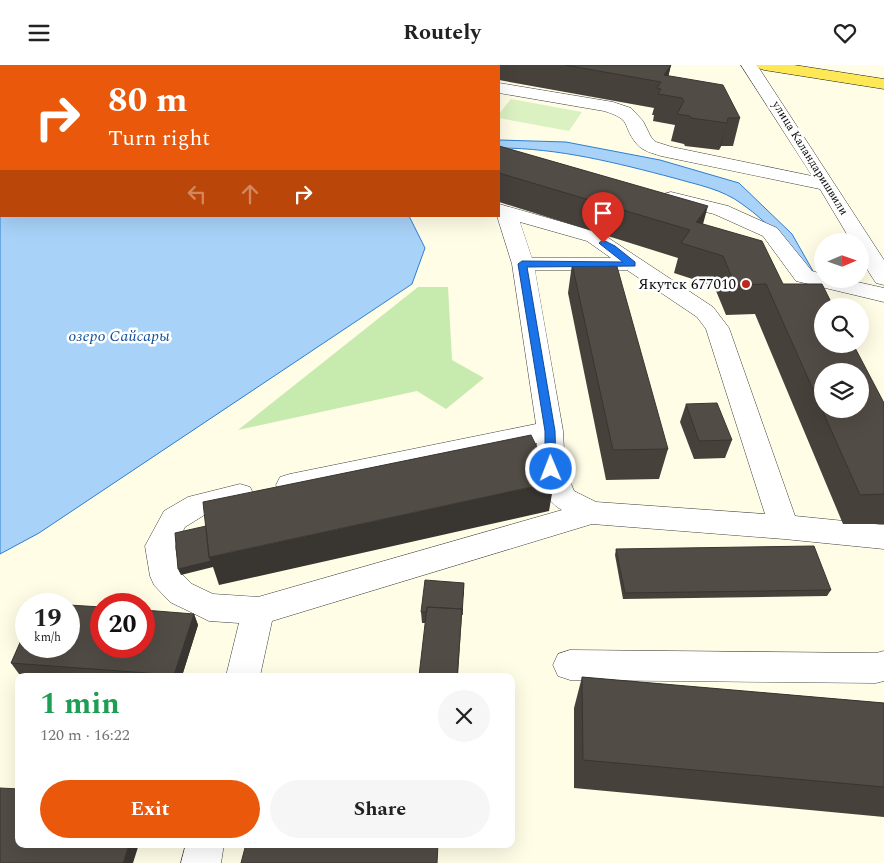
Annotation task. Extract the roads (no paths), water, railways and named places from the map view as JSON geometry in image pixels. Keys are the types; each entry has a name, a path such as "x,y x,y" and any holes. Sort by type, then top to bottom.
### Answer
{"main road":[{"path":"764,65 884,84"}],"street":[{"name":"улица Каландаришвили","path":"749,65 879,261 884,278"},
{"path":"500,88 607,106 625,112 634,121 643,141 650,146 667,152 827,185"},
{"path":"656,194 721,210 770,232 804,276 884,295"},
{"path":"502,211 522,264 550,431 551,469 563,498 592,513"},
{"path":"502,211 594,237 612,247 632,264 705,312 717,328 784,527"},
{"path":"522,264 632,264"},
{"path":"550,431 198,505 174,519 160,545 165,576 180,593 209,607 258,611 592,513 784,527 884,537"},
{"path":"244,673 258,611"},
{"path":"570,665 876,668 884,666"},
{"path":"201,863 204,848"}],"water":[{"path":"500,140 566,142 660,160 739,183 792,234 814,275 763,220 742,204 726,195 710,188 631,167 588,157 544,151 500,148"},
{"name":"озеро Сайсары","path":"0,217 410,217 425,248 412,284 39,533 0,554"}],"place":[{"name":"Якутск 677010","path":"746,284"}]}
